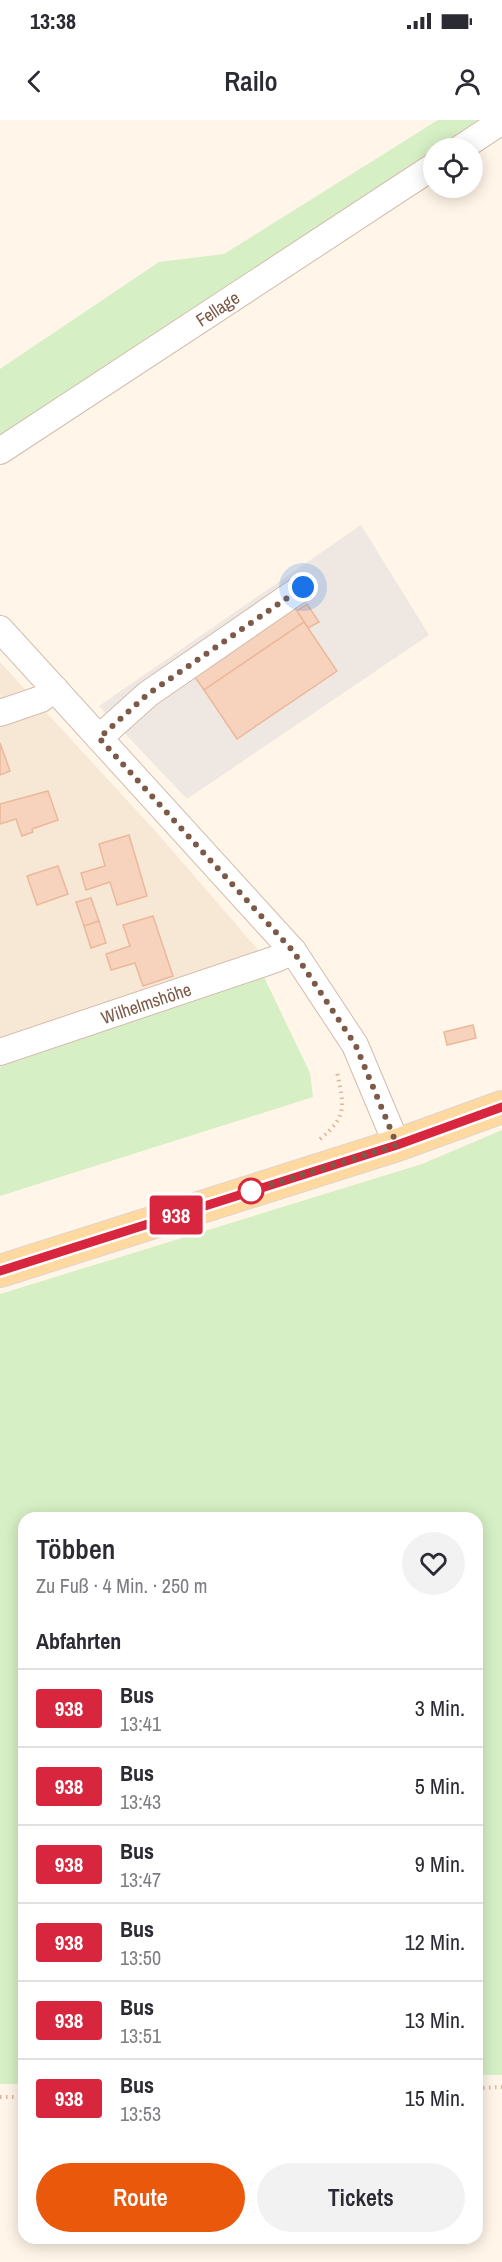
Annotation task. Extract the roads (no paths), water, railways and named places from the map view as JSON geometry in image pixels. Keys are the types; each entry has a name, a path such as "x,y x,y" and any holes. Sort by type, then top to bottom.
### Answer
{"main road":[{"path":"0,1271 397,1145 494,1110"}],"street":[{"path":"476,138 502,121"},
{"name":"Fellage","path":"0,451 423,173"},
{"path":"99,738 148,694 303,587"},
{"path":"0,629 293,951 356,1046 397,1145"},
{"path":"0,713 41,699 55,689"},
{"name":"Wilhelmshöhe","path":"0,1052 276,959 293,951"}]}
